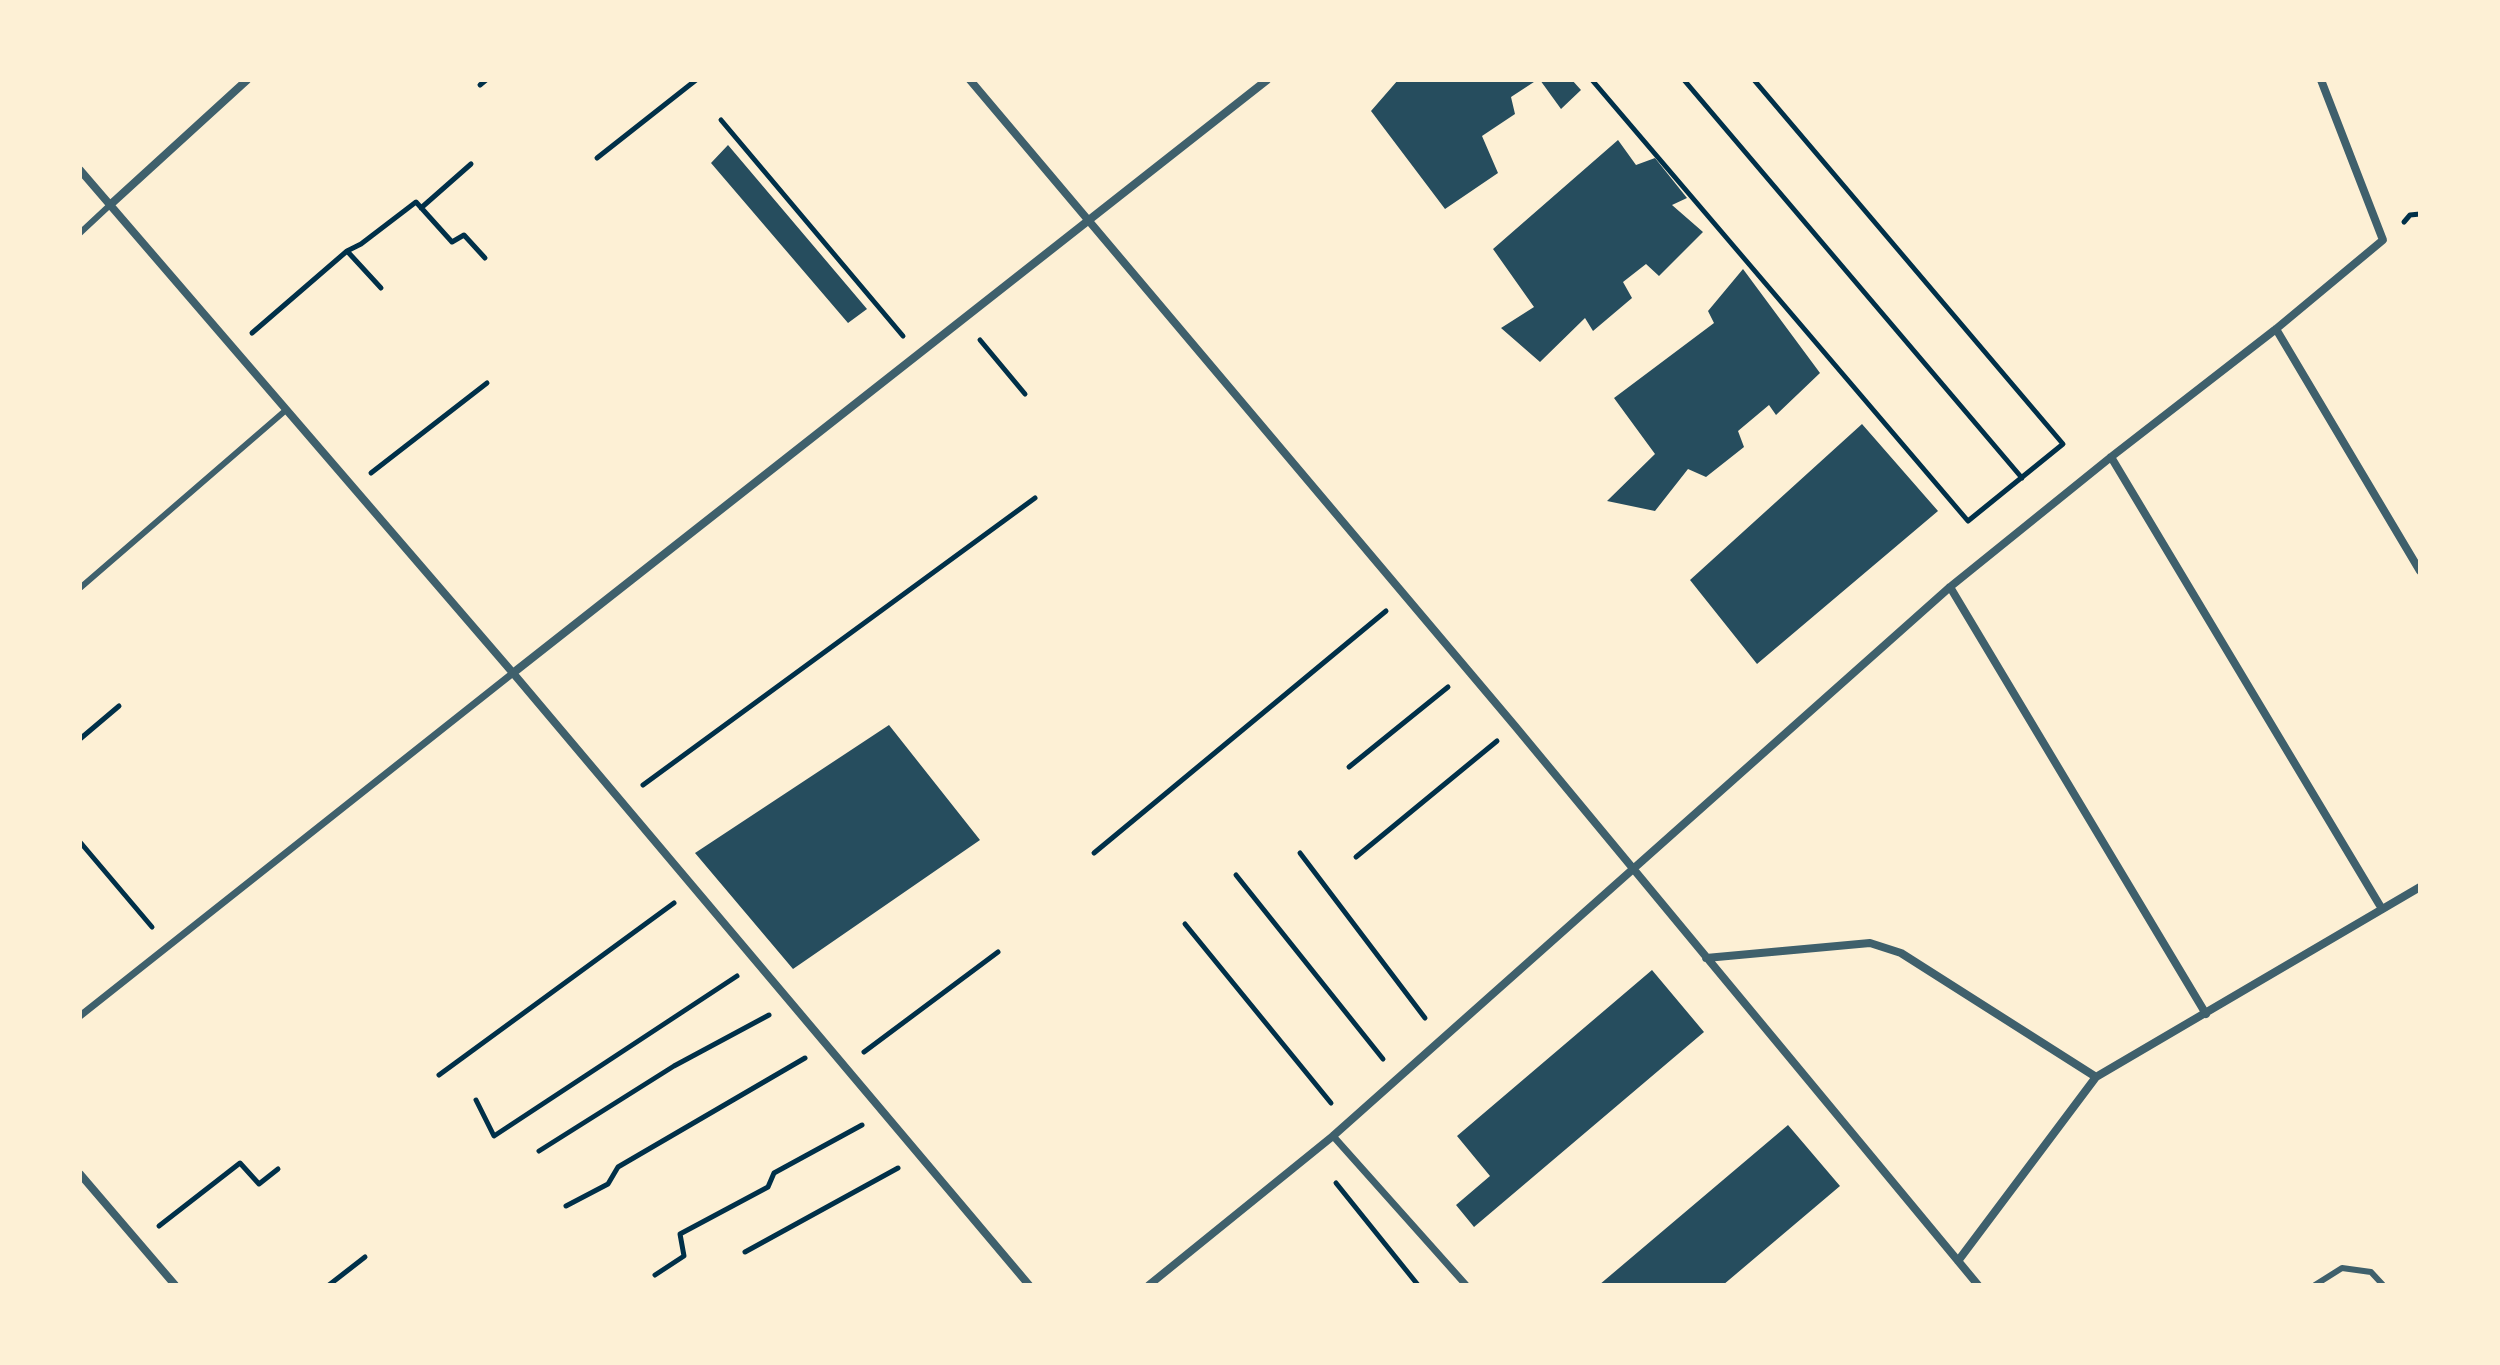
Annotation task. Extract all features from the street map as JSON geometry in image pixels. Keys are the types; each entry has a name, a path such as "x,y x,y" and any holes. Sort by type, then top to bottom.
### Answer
{"street":[{"path":"110,205 247,80"},
{"path":"970,80 1515,726 1978,1285"},
{"path":"80,1016 1267,80"},
{"path":"1149,1285 1333,1136 1950,587 2276,329 2383,240 2321,80"},
{"path":"80,170 513,673 1029,1285"},
{"path":"2276,329 2420,571"},
{"path":"2111,457 2382,909"},
{"path":"1950,587 2206,1014"},
{"path":"1958,1261 2096,1077 2420,887"},
{"path":"1706,958 1870,943 1901,953 2096,1077"},
{"path":"1333,1136 1466,1285"},
{"path":"80,1174 175,1285"}],"lane":[{"path":"80,233 110,205"},
{"path":"80,588 286,410"},
{"path":"2315,1285 2342,1268 2371,1272 2383,1285"}],"path":[{"path":"480,85 486,80"},
{"path":"597,158 696,80"},
{"path":"1592,80 1968,521 2063,444 1754,80"},
{"path":"1684,80 2022,478"},
{"path":"721,120 895,324 916,355"},
{"path":"421,208 471,164"},
{"path":"235,350 347,251 416,202 452,242 464,235 485,258"},
{"path":"2410,215 2420,214"},
{"path":"347,251 381,288"},
{"path":"962,319 1025,394"},
{"path":"355,489 379,466 487,383"},
{"path":"621,801 1035,498"},
{"path":"1094,853 1404,596"},
{"path":"1349,767 1467,671"},
{"path":"80,739 119,706"},
{"path":"1356,857 1515,726"},
{"path":"80,842 168,946"},
{"path":"1300,853 1441,1039"},
{"path":"1236,875 1398,1077"},
{"path":"439,1075 694,888"},
{"path":"1185,924 1347,1123"},
{"path":"845,1066 998,952"},
{"path":"476,1100 494,1136 757,963"},
{"path":"539,1151 674,1066 791,1003"},
{"path":"566,1206 608,1184 618,1167 827,1045"},
{"path":"655,1275 684,1256 680,1234 768,1187 774,1173 884,1113"},
{"path":"1312,1153 1418,1285"},
{"path":"745,1252 920,1156"},
{"path":"138,1242 240,1163 259,1184 278,1169"},
{"path":"329,1285 365,1257"}],"building":[{"path":"1398,80 1537,80 1511,97 1515,114 1482,136 1498,173 1445,209 1371,111"},
{"path":"1540,80 1572,80 1581,90 1561,109"},
{"path":"1618,140 1636,165 1655,158 1687,198 1672,205 1703,232 1659,276 1646,264 1623,282 1632,298 1593,331 1585,318 1540,362 1501,328 1534,307 1493,249"},
{"path":"728,145 867,309 848,323 711,163"},
{"path":"1743,269 1820,373 1776,415 1769,405 1738,431 1744,447 1706,477 1688,469 1655,511 1607,501 1655,454 1614,398 1714,323 1708,311"},
{"path":"1862,424 1938,511 1757,664 1690,580"},
{"path":"889,725 980,840 793,969 695,853"},
{"path":"1652,970 1704,1032 1474,1227 1456,1205 1490,1176 1457,1136"},
{"path":"1788,1125 1840,1186 1723,1285 1599,1285"}]}
